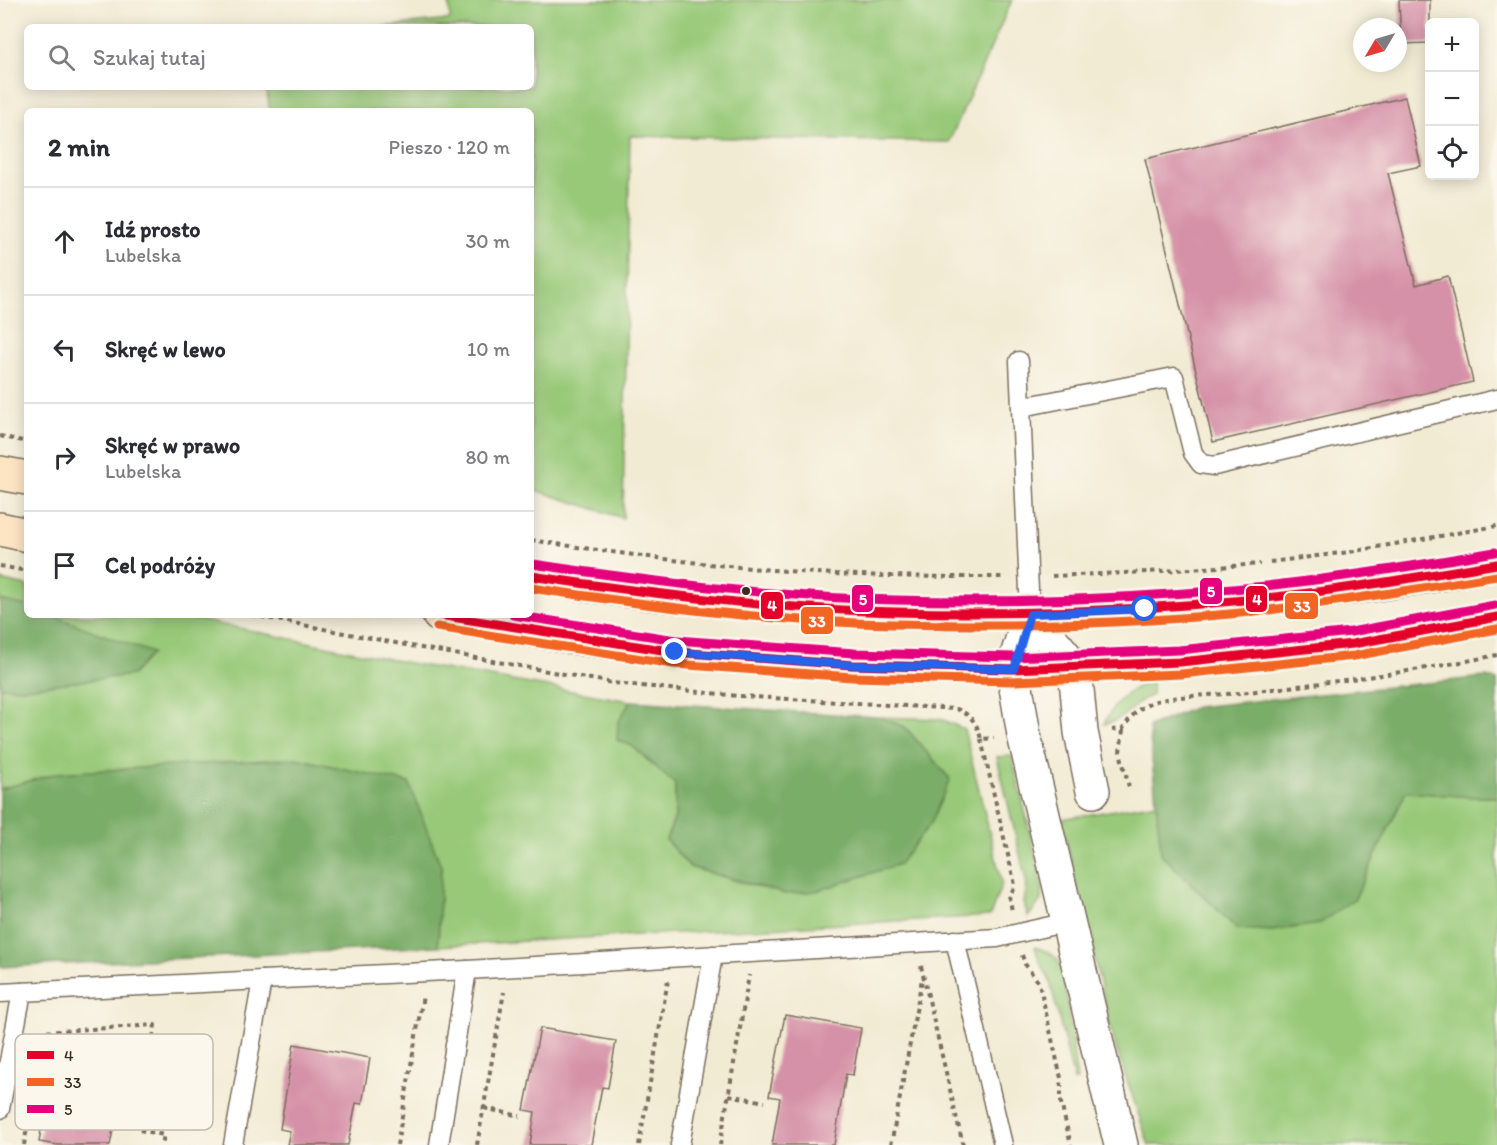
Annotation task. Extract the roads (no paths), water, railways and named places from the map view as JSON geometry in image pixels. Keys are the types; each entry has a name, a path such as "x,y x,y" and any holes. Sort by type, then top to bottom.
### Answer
{"main road":[{"path":"0,473 24,477"},
{"path":"0,530 24,534"},
{"path":"534,576 639,592 770,606 857,611 1030,614 1145,609 1276,597 1497,564"},
{"path":"458,618 675,652 853,665 1014,669 1180,662 1353,644 1497,617"}],"street":[{"path":"1030,614 1075,668 1081,732 1093,791"},
{"path":"1030,614 1014,669 1024,735 1121,1145"}],"lane":[{"path":"1019,361 1030,614"},
{"path":"1022,408 1174,377 1193,453 1202,464 1214,466 1497,399"},
{"path":"0,993 466,970 997,938 1068,922"},
{"path":"955,940 1003,1145"},
{"path":"680,1145 713,955"},
{"path":"438,1145 466,970"},
{"path":"233,1145 262,980"},
{"path":"0,1109 22,992"}]}
